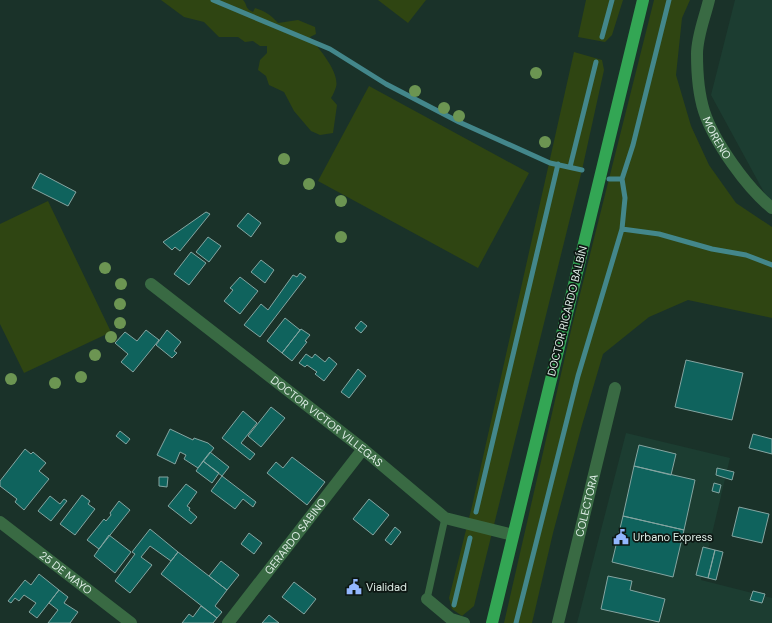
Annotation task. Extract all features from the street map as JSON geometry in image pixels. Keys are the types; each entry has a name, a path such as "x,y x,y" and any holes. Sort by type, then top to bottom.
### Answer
{"main road":[{"name":"DOCTOR RICARDO BALBÍN","path":"492,623 643,0"}],"street":[{"name":"MORENO","path":"709,0 697,52 698,83 704,112 720,144 738,170 761,199 772,208"},
{"name":"DOCTOR VICTOR VILLEGAS","path":"150,284 363,449 445,518 513,535"},
{"name":"COLECTORA","path":"558,623 615,388"},
{"name":"GERARDO SABINO","path":"228,623 363,449"},
{"name":"25 DE MAYO","path":"0,522 131,623"},
{"path":"427,599 451,619 464,623"}],"lane":[{"path":"427,599 445,518"}],"shaded area":[{"path":"735,0 772,0 772,207 711,95"},
{"path":"626,433 730,458 701,580 772,598 772,623 577,623"}],"green space":[{"path":"161,0 243,0 250,11 253,12 255,8 262,10 278,23 298,20 315,27 316,34 310,37 328,60 335,74 336,87 331,98 337,105 333,133 320,135 311,131 294,111 284,92 269,85 266,76 258,70 260,60 267,53 267,46 260,46 253,41 245,42 238,37 219,37 204,22 184,17"},
{"path":"378,0 426,0 408,23"},
{"path":"586,0 623,0 612,35 605,42 578,37"},
{"path":"654,0 690,0 682,18 676,75 691,126 709,165 736,203 772,227 772,318 688,300 649,317 603,354 553,533 532,623 504,623 572,326"},
{"path":"574,52 602,60 604,70 582,170 474,606 462,616 452,609 449,598 472,506"},
{"path":"369,86 529,173 478,268 318,181"},
{"path":"48,201 111,332 24,373 0,324 0,224"}],"building":[{"path":"40,173 76,192 68,206 32,188"},
{"path":"206,212 210,214 180,251 175,247 172,250 163,242"},
{"path":"248,213 261,223 251,237 237,226"},
{"path":"208,237 221,246 209,262 196,252"},
{"path":"191,252 206,263 189,285 174,274"},
{"path":"261,260 274,270 265,283 251,272"},
{"path":"300,273 306,277 260,337 244,325 261,304 268,310 293,275 297,277"},
{"path":"240,277 258,291 240,314 224,301 233,290 230,288"},
{"path":"285,318 300,330 282,353 267,341"},
{"path":"361,321 367,326 361,333 355,328"},
{"path":"301,329 310,335 305,341 307,342 292,361 282,353"},
{"path":"146,330 159,340 133,372 121,362 128,354 115,343 125,332 137,341"},
{"path":"167,330 181,342 174,351 177,353 172,358 156,345"},
{"path":"306,354 312,358 315,354 325,362 329,357 337,364 324,381 315,374 317,372 307,365 305,367 299,363"},
{"path":"686,360 743,373 732,420 675,407"},
{"path":"358,369 366,376 349,398 341,392"},
{"path":"271,407 285,418 261,447 248,436"},
{"path":"243,411 257,423 241,443 255,454 250,460 222,438"},
{"path":"170,429 193,440 194,438 208,443 214,448 198,468 184,459 186,455 180,452 175,464 157,455"},
{"path":"120,431 130,439 126,444 116,436"},
{"path":"753,434 772,439 772,454 749,448"},
{"path":"639,445 676,454 671,475 634,466"},
{"path":"25,449 31,454 33,452 46,463 39,471 49,479 24,510 15,502 17,499 0,486 0,481"},
{"path":"210,452 229,467 222,476 203,461"},
{"path":"292,457 325,482 307,505 267,473 276,462 283,468"},
{"path":"203,461 219,473 212,483 196,471"},
{"path":"634,466 695,480 684,530 623,516"},
{"path":"717,468 734,472 732,480 716,475"},
{"path":"222,476 256,502 253,507 243,499 235,509 211,491"},
{"path":"159,477 168,477 167,487 159,486"},
{"path":"714,483 721,485 719,493 712,491"},
{"path":"186,484 197,492 187,506 190,508 189,510 197,517 191,524 168,506"},
{"path":"82,495 90,501 88,504 95,509 75,535 60,524"},
{"path":"50,496 60,504 64,499 67,501 51,521 38,511"},
{"path":"369,499 389,515 373,535 353,519"},
{"path":"119,501 130,510 99,549 87,540 104,519 106,521 111,515 110,513"},
{"path":"739,507 769,514 762,543 732,536"},
{"path":"623,516 684,530 673,577 612,562"},
{"path":"395,527 401,532 391,545 385,540"},
{"path":"150,529 178,552 171,561 150,546 141,557 152,565 130,593 115,581 135,554 132,552"},
{"path":"249,533 262,543 254,554 241,544"},
{"path":"109,535 131,552 115,573 94,556"},
{"path":"703,547 715,550 708,578 696,575"},
{"path":"715,550 723,552 716,580 708,578"},
{"path":"178,552 227,590 215,606 222,612 217,618 161,574"},
{"path":"221,561 239,575 227,590 209,576"},
{"path":"39,574 59,590 37,618 29,612 36,603 24,595 19,601 15,598 11,603 8,601 25,580 31,585"},
{"path":"608,576 632,581 630,590 665,599 659,622 601,609"},
{"path":"294,582 316,599 304,614 282,597"},
{"path":"59,590 68,597 64,603 78,612 70,623 48,623 58,610 49,603"},
{"path":"753,591 765,594 762,603 750,600"},
{"path":"201,606 217,618 213,623 182,623 189,614 193,617"},
{"path":"269,615 279,623 262,623"}],"waterway":[{"path":"213,0 330,49 386,84 459,122 550,163 582,170"},
{"path":"602,37 612,0"},
{"path":"622,179 633,145 669,0"},
{"path":"570,167 596,62"},
{"path":"476,512 558,164"},
{"path":"609,179 622,179 625,198 622,229 659,234 712,249 746,255 772,265"},
{"path":"516,623 578,376 622,229"},
{"path":"454,605 470,538"}],"place":[{"name":"Urbano Express","path":"621,537"},
{"name":"Vialidad","path":"354,587"}]}
